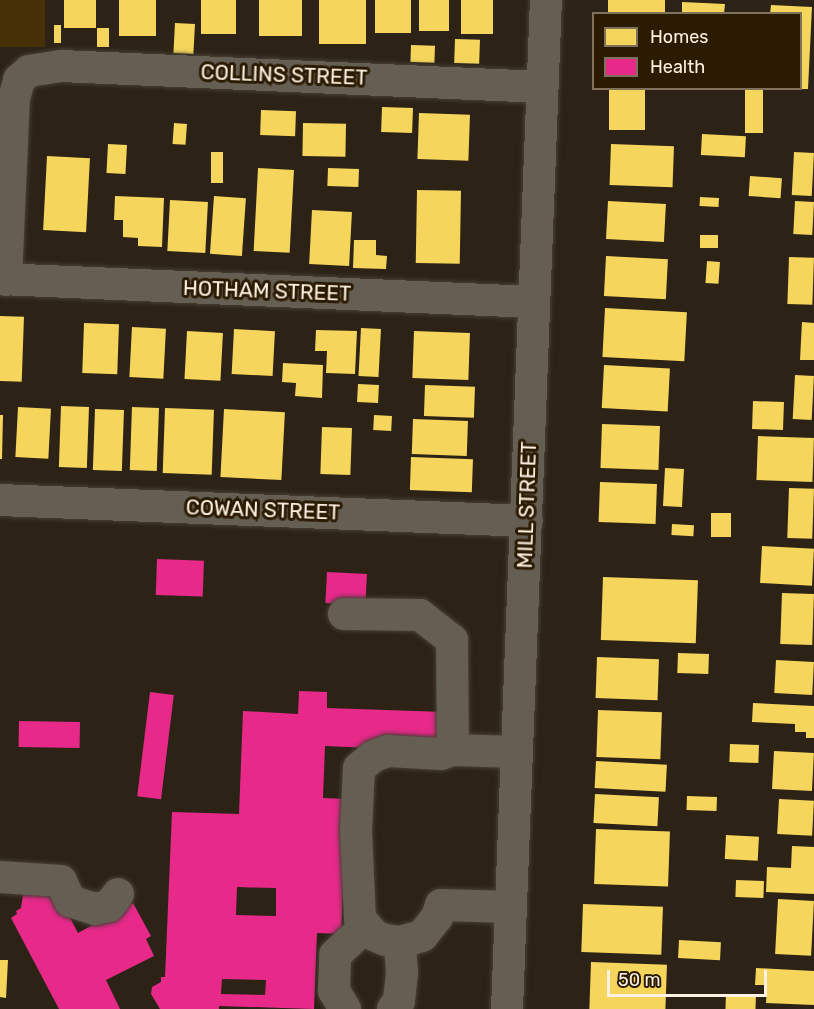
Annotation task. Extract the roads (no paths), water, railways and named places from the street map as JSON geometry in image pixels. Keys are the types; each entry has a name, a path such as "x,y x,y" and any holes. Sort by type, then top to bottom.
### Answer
{"street":[{"name":"MILL STREET","path":"507,1009 546,0"},
{"name":"COLLINS STREET","path":"3,280 14,99 17,83 25,73 61,66 543,87"},
{"name":"HOTHAM STREET","path":"3,280 534,302"},
{"name":"COWAN STREET","path":"0,500 527,521"},
{"path":"344,614 420,615 452,640 453,750"},
{"path":"511,907 441,905 437,917 422,936 400,942 385,940 365,927 360,919 357,885 359,768 374,756 388,751 441,754 453,750 517,752"},
{"path":"0,877 62,881 70,901 95,909 109,906 118,894"},
{"path":"345,1009 334,991 335,955 365,927"},
{"path":"393,1009 399,1001 402,973 400,942"}]}
